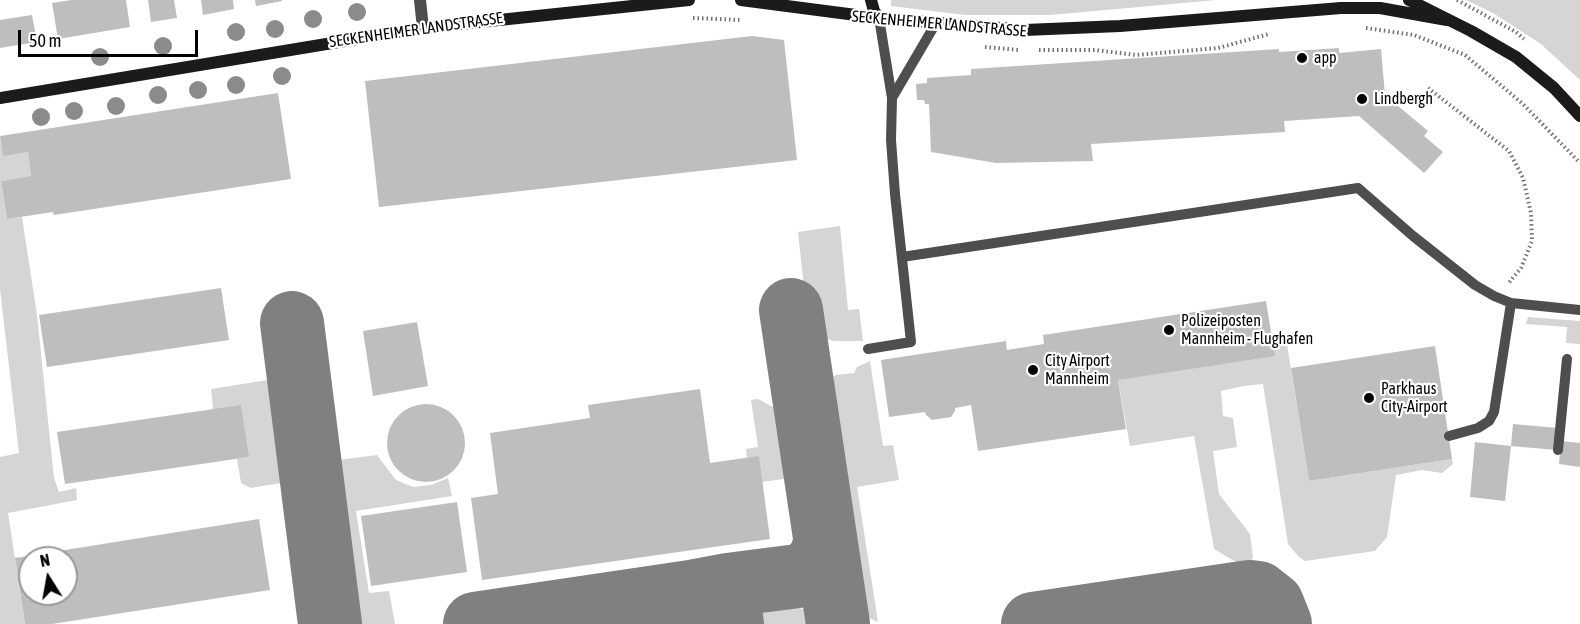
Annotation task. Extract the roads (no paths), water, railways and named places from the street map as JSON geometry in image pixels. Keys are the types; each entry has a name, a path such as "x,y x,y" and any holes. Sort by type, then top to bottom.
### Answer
{"main road":[{"name":"SECKENHEIMER LANDSTRASSE","path":"0,98 423,28 689,0"},
{"name":"SECKENHEIMER LANDSTRASSE","path":"741,0 879,18 1025,30 1071,29 1379,4 1447,20"},
{"path":"871,0 879,18"},
{"name":"SECKENHEIMER LANDSTRASSE","path":"1409,0 1516,57 1554,88 1580,116"}],"street":[{"path":"420,0 423,28"}],"lane":[{"path":"868,349 912,342 891,140 892,98 879,18"},
{"path":"892,98 936,23"},
{"path":"902,258 1358,188 1413,236 1475,285 1494,296 1511,303 1580,310"},
{"path":"1449,436 1478,428 1489,421 1494,412 1511,303"},
{"path":"1558,450 1567,359"}],"place":[{"name":"app","path":"1302,58"},
{"name":"Lindbergh","path":"1362,99"},
{"name":"Polizeiposten Mannheim - Flughafen","path":"1169,330"},
{"name":"City Airport Mannheim","path":"1033,370"},
{"name":"Parkhaus City-Airport","path":"1369,398"}]}
